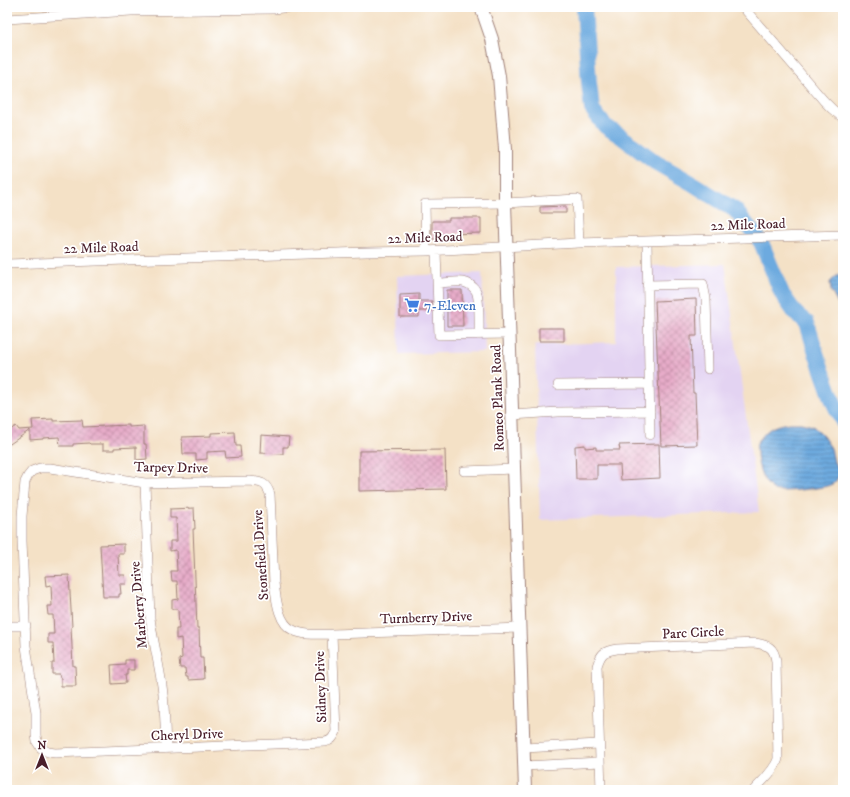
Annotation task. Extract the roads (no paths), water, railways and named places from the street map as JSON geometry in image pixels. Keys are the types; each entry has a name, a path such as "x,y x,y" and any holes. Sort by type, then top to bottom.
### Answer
{"main road":[{"name":"Romeo Plank Road","path":"481,7 492,39 499,76 505,150 506,247 525,790"}],"street":[{"path":"7,19 131,9 266,9 290,7"},
{"path":"743,7 824,101 843,118"},
{"path":"426,251 425,204 505,203 578,199 579,243"},
{"name":"22 Mile Road","path":"7,264 436,251 579,243 843,235"},
{"path":"647,241 650,435"},
{"path":"436,251 439,335 510,334"},
{"path":"438,283 463,282 473,287 478,298 479,335"},
{"path":"647,285 703,284 706,299 708,369"},
{"path":"558,385 649,384"},
{"path":"512,415 558,412 650,411"},
{"name":"Tarpey Drive","path":"26,626 22,516 25,482 32,471 40,468 50,468 146,483 257,481 263,484"},
{"path":"464,471 514,469"},
{"name":"Marberry Drive","path":"146,483 150,618 162,685 166,749"},
{"name":"Stonefield Drive","path":"263,484 267,487 270,494 274,583 276,596 284,623 288,628 294,631 309,634 332,634"},
{"path":"7,626 26,626"},
{"name":"Cheryl Drive","path":"26,626 27,654 36,713 37,742 48,752 166,749 325,742 333,738"},
{"name":"Turnberry Drive","path":"332,634 520,628"},
{"name":"Sidney Drive","path":"332,634 336,726 336,732 333,738"},
{"name":"Parc Circle","path":"601,790 597,666 599,658 602,654 610,650 617,649 755,643 771,648 775,653 778,759 776,765 754,790"},
{"path":"524,748 599,744"},
{"path":"524,766 600,762"}],"water":[{"path":"839,274 843,274 843,314 831,291 830,282"},
{"path":"789,423 801,423 813,426 823,436 831,448 834,462 840,473 837,480 833,484 802,490 778,491 774,490 766,483 759,467 757,443 770,429"}],"waterway":[{"path":"584,7 592,109 605,126 655,162 735,210 761,242 782,294 796,314 807,323 833,401 843,422"}],"place":[{"name":"7-Eleven","path":"412,305"}]}
